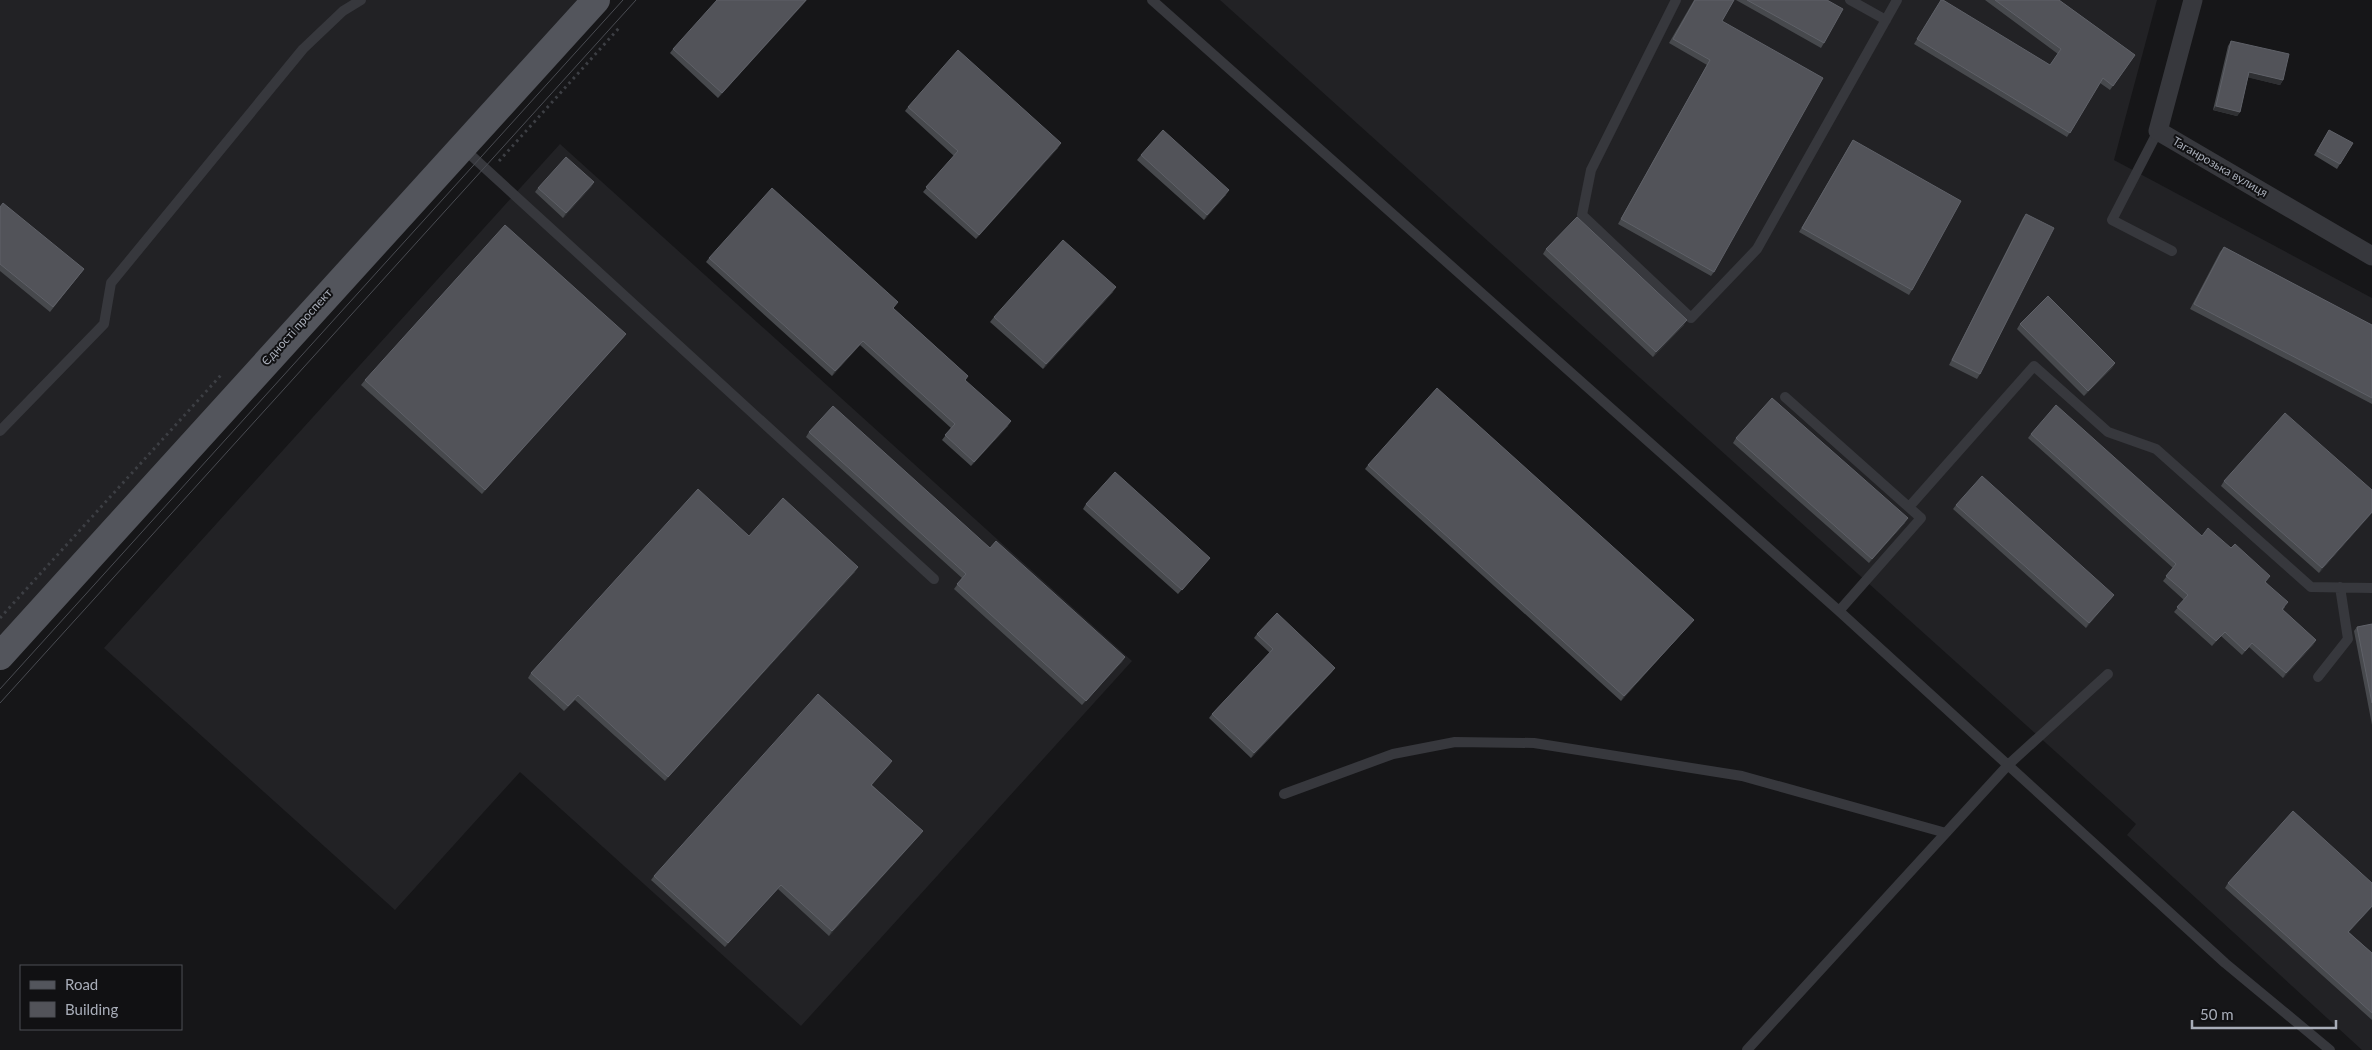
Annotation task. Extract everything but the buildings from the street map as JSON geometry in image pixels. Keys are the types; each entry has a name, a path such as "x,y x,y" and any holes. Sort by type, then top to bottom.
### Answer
{"main road":[{"name":"Єдності проспект","path":"0,656 461,146 596,0"}],"street":[{"name":"Таганрозька вулиця","path":"2193,0 2158,131 2372,256"}],"lane":[{"path":"0,431 104,324 111,284 303,49 343,11 361,0"},
{"path":"1152,0 1839,611 2225,962 2330,1050"},
{"path":"1676,0 1591,170 1582,215 1692,318 1757,249 1897,0"},
{"path":"1850,0 1886,20"},
{"path":"2158,131 2112,220 2172,251"},
{"path":"461,146 934,579"},
{"path":"1908,507 2034,366 2108,432 2156,449 2311,587 2372,588"},
{"path":"1785,397 1921,518 1839,611"},
{"path":"2318,678 2348,639 2340,587"},
{"path":"1747,1050 2008,764 2108,674"},
{"path":"1284,794 1393,754 1455,742 1534,743 1742,776 1946,833"}],"path":[{"path":"490,172 619,28"}],"shaded area":[{"path":"0,0 577,0 0,637"},
{"path":"1220,0 2157,0 2114,160 2372,298 2372,1050 2362,1050 2127,835 2136,824"},
{"path":"560,144 1132,661 801,1026 520,772 395,910 104,648"}],"tram line":[{"path":"0,689 623,0"},
{"path":"0,703 636,0"}]}
